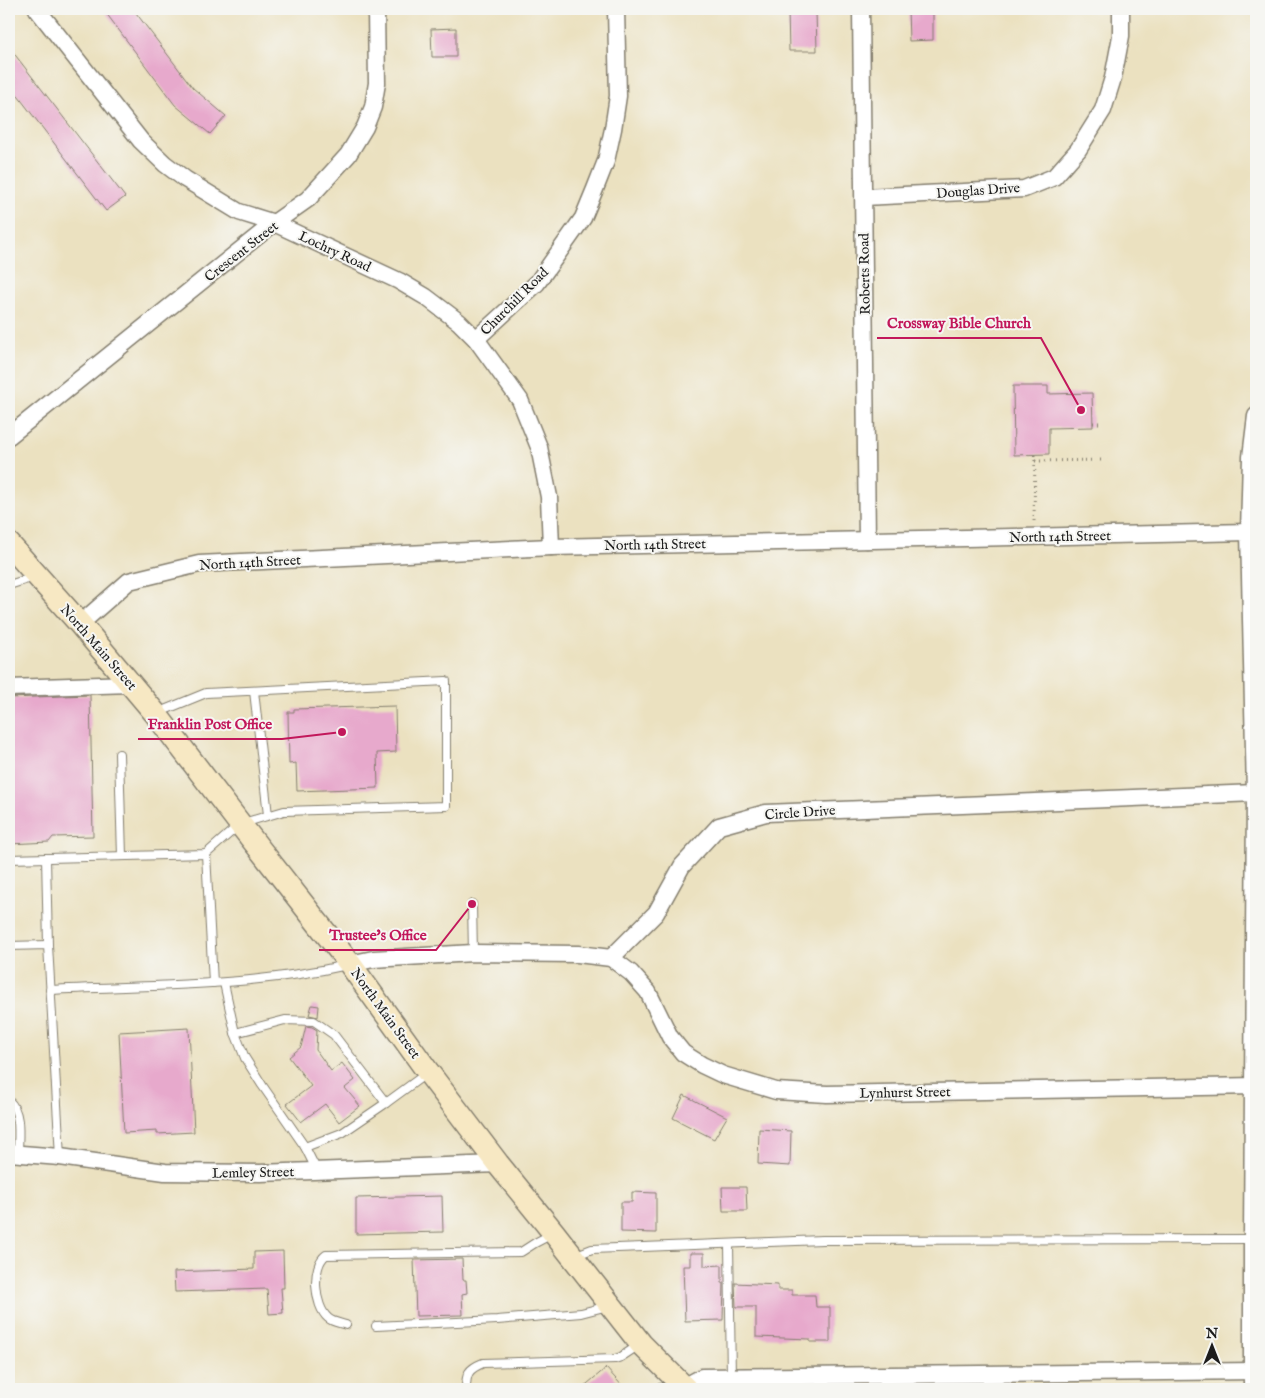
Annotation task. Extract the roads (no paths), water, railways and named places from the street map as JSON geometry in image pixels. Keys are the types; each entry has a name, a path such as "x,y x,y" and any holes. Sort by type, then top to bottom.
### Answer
{"street":[{"name":"Lochry Road","path":"37,9 141,141 165,164 185,179 240,212 274,223 399,280 426,297 459,322 476,339 520,400 539,447 549,497 551,547"},
{"name":"Crescent Street","path":"9,436 274,223 308,199 348,155 365,127 373,107 377,83 376,9"},
{"name":"Churchill Road","path":"476,339 537,283 583,218 596,189 606,161 618,96 616,9"},
{"name":"Roberts Road","path":"861,9 867,540"},
{"name":"Douglas Drive","path":"864,197 1024,189 1054,177 1078,150 1103,110 1113,78 1121,36 1121,9"},
{"path":"1252,1389 1254,1371 1256,793 1249,532 1250,457 1256,416"},
{"name":"North 14th Street","path":"80,624 130,581 199,564 551,547 1249,532"},
{"name":"North Main Street","path":"9,544 155,713 350,964 428,1072 498,1164 673,1387"},
{"path":"9,688 131,684"},
{"name":"Circle Drive","path":"611,958 656,913 682,866 719,826 766,813 1256,793"},
{"path":"350,964 373,960 473,953 578,954 611,958"},
{"name":"Lynhurst Street","path":"611,958 631,973 648,992 670,1037 683,1053 723,1074 776,1091 827,1094 1255,1086"},
{"name":"Lemley Street","path":"13,1153 165,1172 317,1171 498,1164"},
{"path":"673,1387 702,1377 1254,1371"}],"lane":[{"path":"9,585 36,577"},
{"path":"9,859 206,854 240,824 268,815 284,812 446,806 446,681 206,693 155,713"},
{"path":"254,691 268,815"},
{"path":"119,754 122,856"},
{"path":"206,854 213,983"},
{"path":"46,858 50,990 60,1158"},
{"path":"472,904 473,953"},
{"path":"9,946 48,945"},
{"path":"50,990 213,983 313,972 350,964"},
{"path":"224,982 235,1033 245,1058 305,1147 317,1171"},
{"path":"235,1033 285,1020 314,1021 334,1035 386,1103"},
{"path":"305,1147 342,1133 428,1072"},
{"path":"9,1101 15,1109 17,1120 13,1153"},
{"path":"346,1325 329,1319 321,1310 316,1276 321,1258 326,1255 521,1252 535,1242 554,1233"},
{"path":"572,1257 592,1249 823,1240 1254,1239"},
{"path":"729,1244 731,1377"},
{"path":"376,1326 497,1320 581,1313 610,1305"},
{"path":"466,1389 466,1377 470,1370 483,1363 615,1359 641,1344"},
{"path":"642,1389 673,1387"}],"place":[{"name":"Crossway Bible Church","path":"1081,410"},
{"name":"Franklin Post Office","path":"342,732"},
{"name":"Trustee's Office","path":"472,904"}]}
